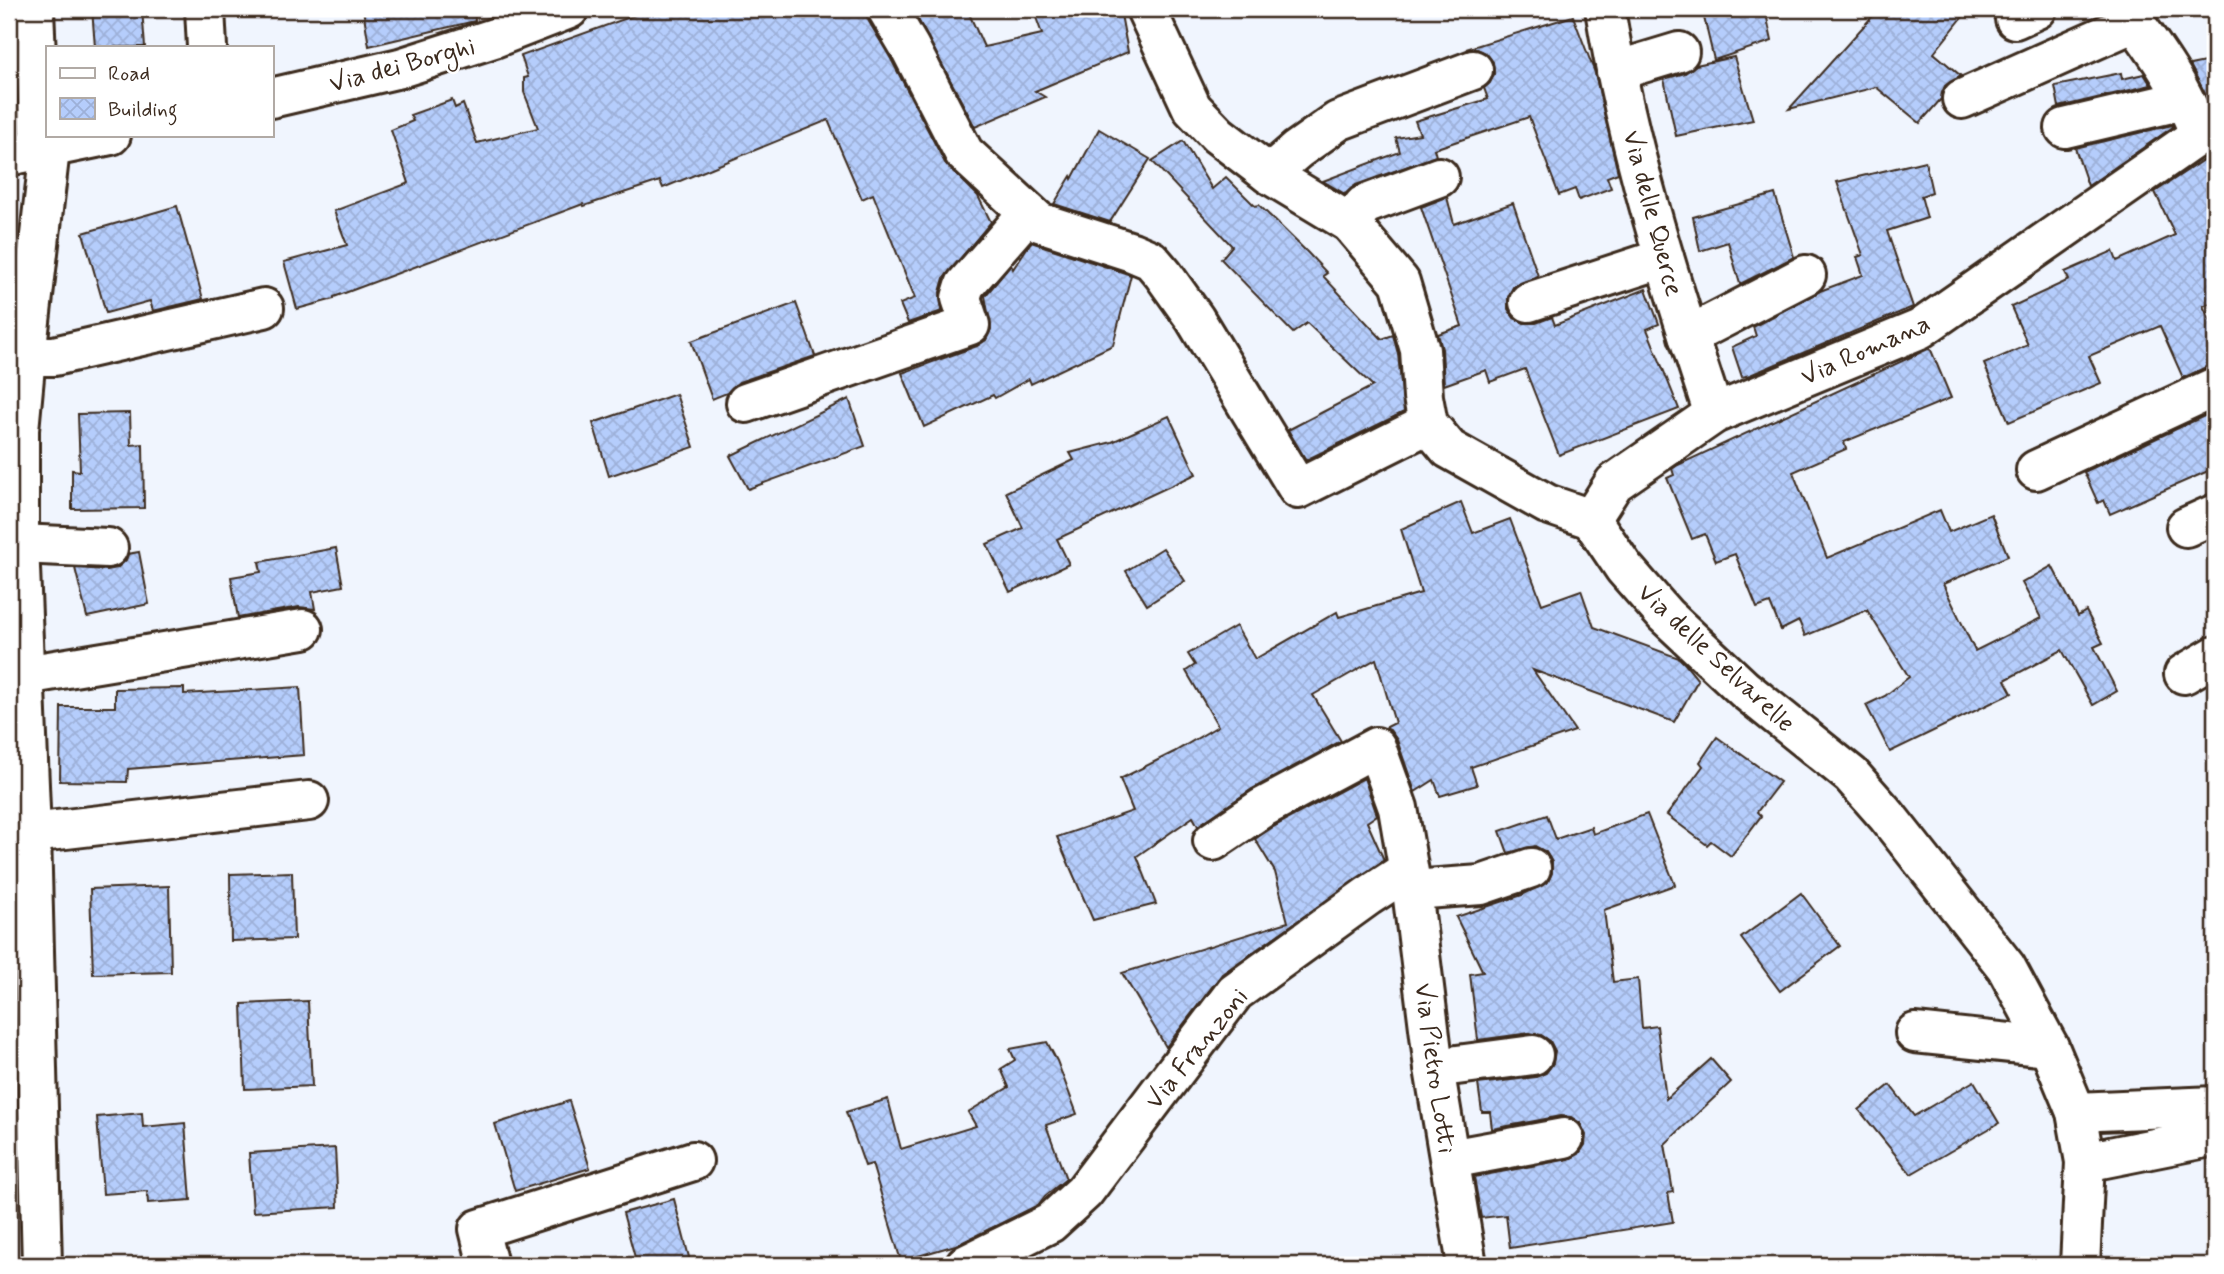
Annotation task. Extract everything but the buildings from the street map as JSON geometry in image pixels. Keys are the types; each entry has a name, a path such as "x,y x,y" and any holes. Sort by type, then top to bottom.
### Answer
{"street":[{"path":"34,9 33,152 26,356 14,431 31,833 22,1008 42,1265"},
{"path":"205,9 207,46"},
{"name":"Via dei Borghi","path":"273,98 400,68 492,23 569,9"},
{"path":"887,9 964,153 1039,222 1151,260 1195,319 1298,489 1428,424"},
{"path":"1146,9 1192,108 1218,135 1269,174 1350,223 1400,282 1420,350 1428,424 1449,449 1547,504 1591,519"},
{"name":"Via delle Querce","path":"1605,9 1616,71 1664,258 1714,414"},
{"path":"1962,99 2130,15 2211,137"},
{"path":"1616,71 1679,52"},
{"path":"1269,174 1338,121 1473,71"},
{"path":"2065,128 2184,100"},
{"path":"33,152 106,136"},
{"name":"Via Romana","path":"1591,519 1614,483 1714,414 1920,329 2211,137"},
{"path":"1350,223 1364,205 1439,177"},
{"path":"746,403 970,325 961,298 965,285 1028,213"},
{"path":"1530,302 1664,258"},
{"path":"1688,337 1806,275"},
{"path":"26,356 54,356 264,308"},
{"path":"2036,470 2215,387"},
{"name":"Via delle Selvarelle","path":"1591,519 1624,568 1665,615 1744,689 1851,775 2006,967 2049,1047 2076,1112 2085,1162 2080,1265"},
{"path":"19,544 108,548"},
{"path":"25,675 303,629"},
{"path":"1213,841 1262,808 1376,747 1398,808 1410,880 1481,885 1531,868"},
{"path":"31,833 309,801"},
{"name":"Via Pietro Lotti","path":"1410,880 1434,1068 1467,1265"},
{"name":"Via Franzoni","path":"965,1265 1050,1223 1084,1192 1235,992 1368,896 1410,880"},
{"path":"1915,1033 2049,1047"},
{"path":"1434,1068 1533,1055"},
{"path":"2076,1112 2215,1106"},
{"path":"2085,1162 2215,1136"},
{"path":"1450,1159 1564,1138"},
{"path":"488,1265 479,1229 694,1161"}],"shaded area":[{"path":"9,183 17,189 9,301"}],"green space":[{"path":"9,881 17,881 20,974 9,974"}]}
